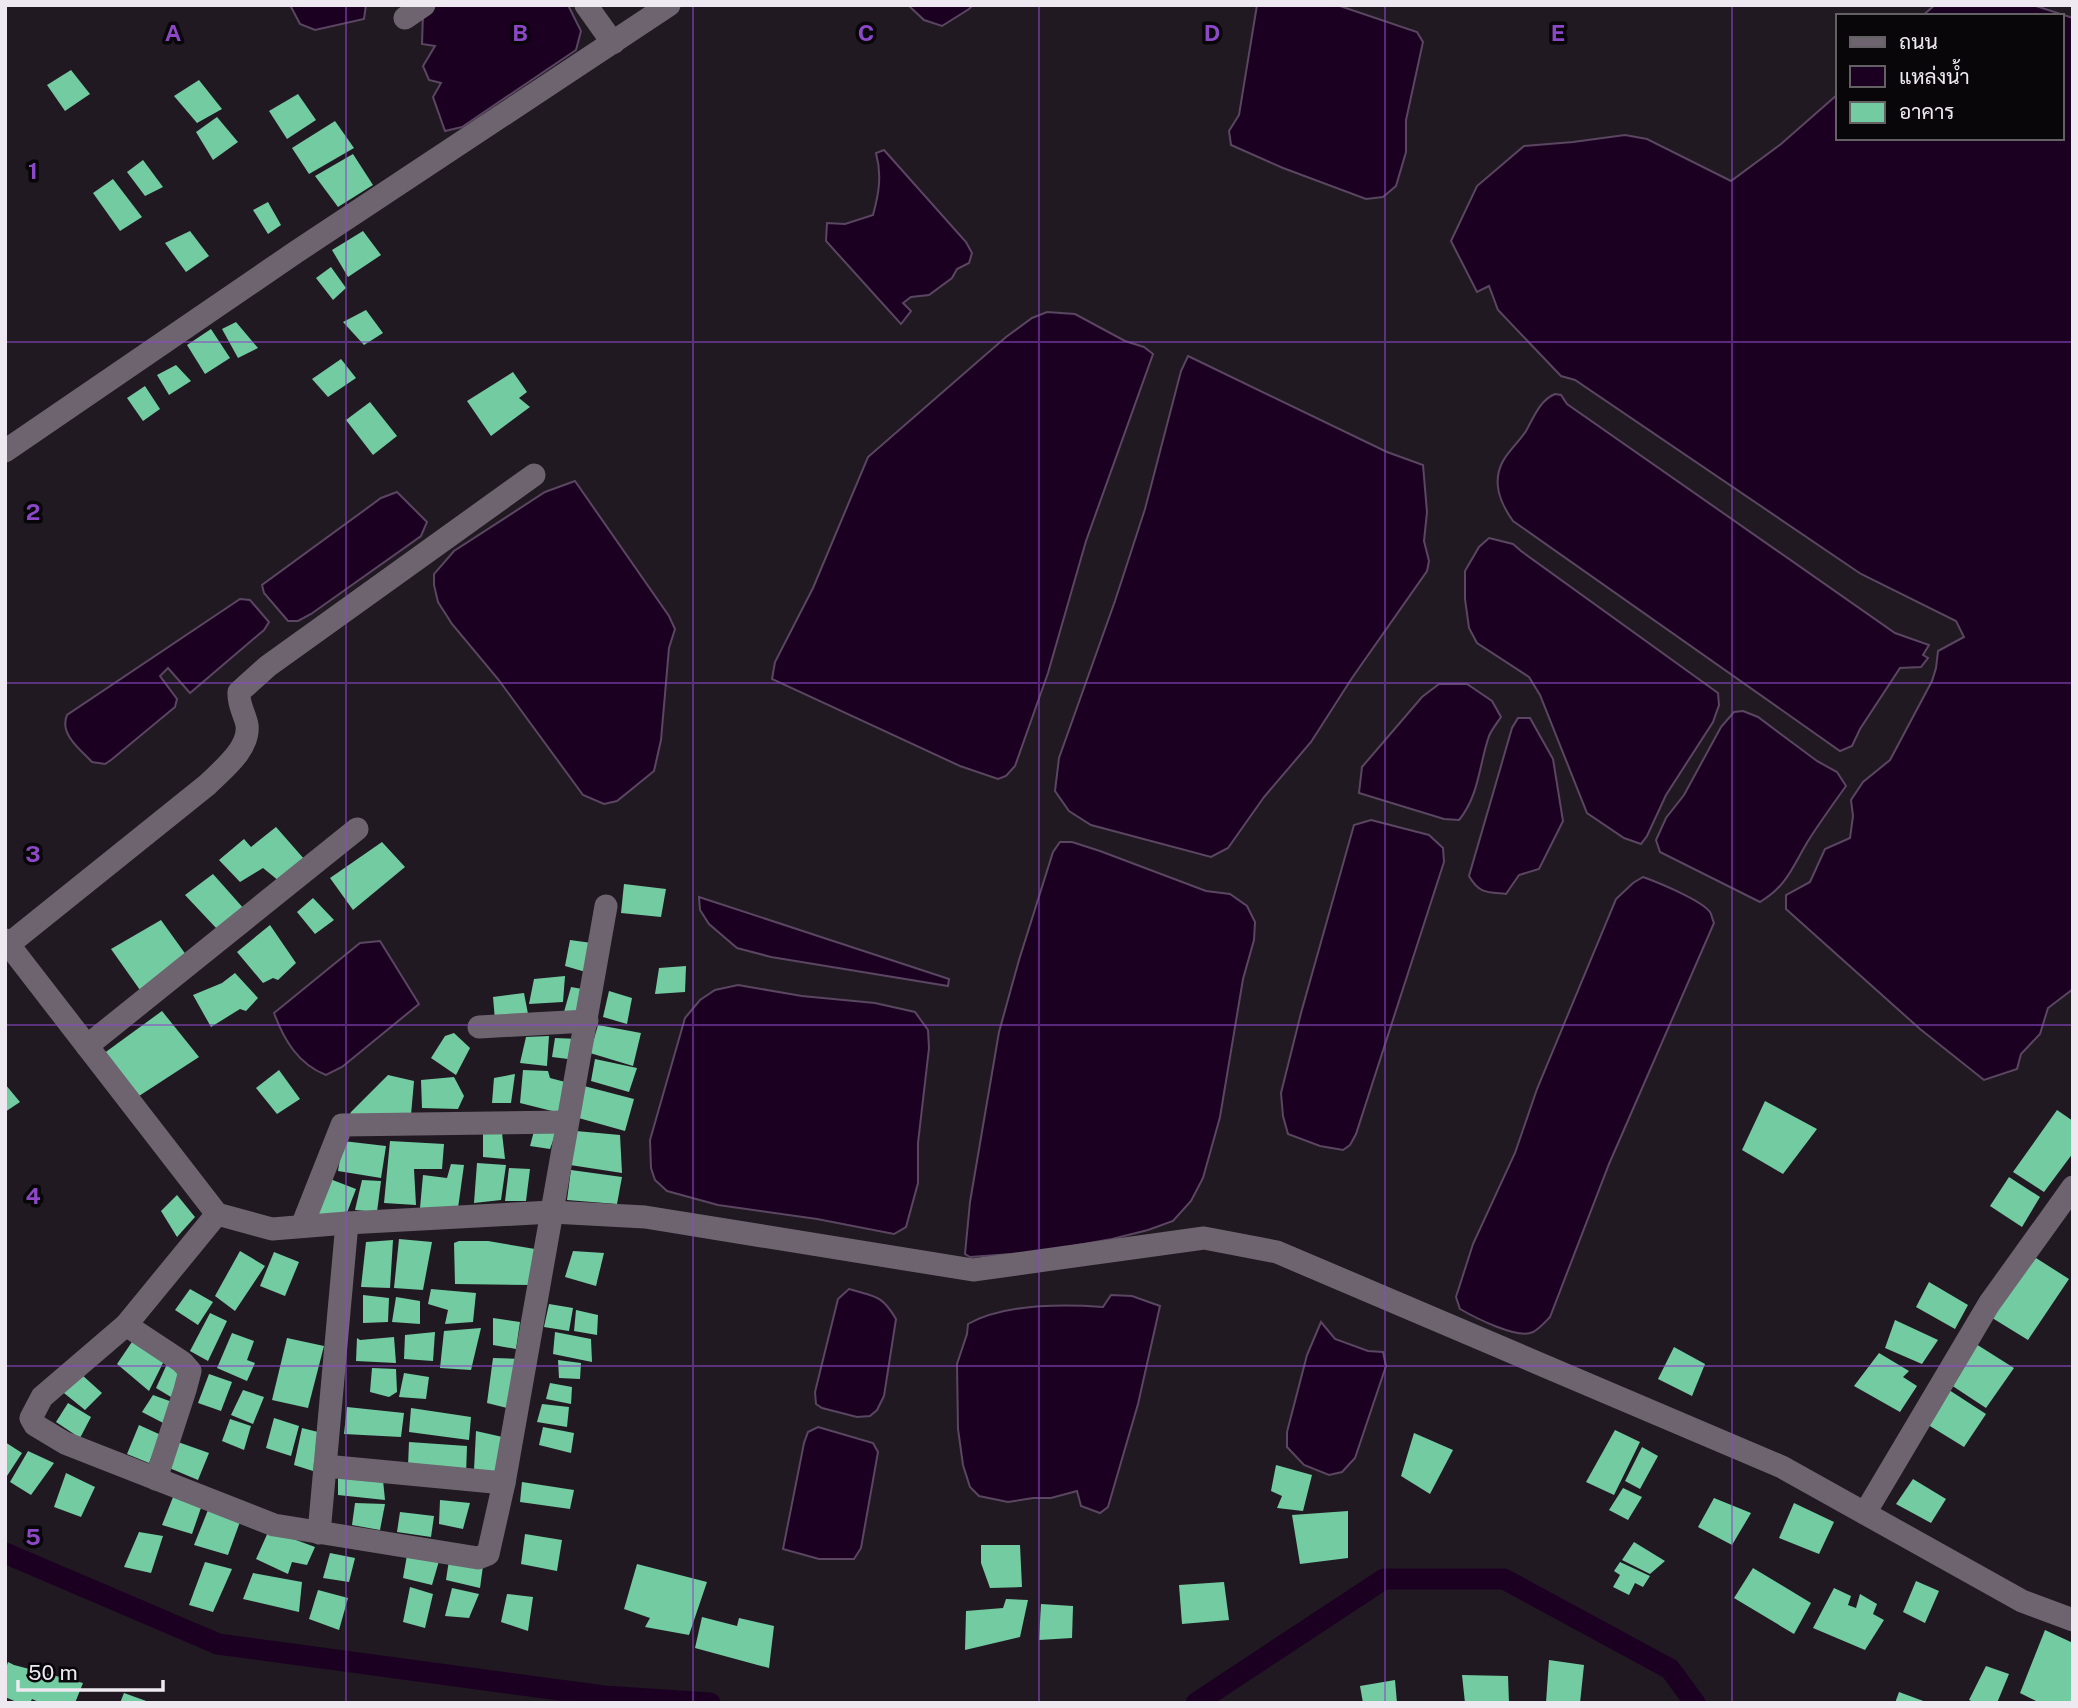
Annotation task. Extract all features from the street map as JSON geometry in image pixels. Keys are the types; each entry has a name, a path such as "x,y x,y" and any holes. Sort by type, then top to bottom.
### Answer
{"street":[{"path":"405,19 424,5"},
{"path":"586,5 613,43"},
{"path":"5,451 296,252 669,5"},
{"path":"534,475 268,666 239,692 241,711 247,726 245,741 234,757 207,785 7,942 217,1214 272,1229 552,1212 645,1217 973,1270 1204,1238 1278,1252 1782,1467 2022,1601 2073,1620"},
{"path":"87,1046 358,830"},
{"path":"217,1214 126,1325 42,1397 31,1418 35,1425 65,1443 274,1525 478,1558 488,1554 505,1483 607,906"},
{"path":"479,1027 587,1021"},
{"path":"302,1226 342,1125 567,1122"},
{"path":"1865,1513 1989,1304 2073,1186"},
{"path":"319,1533 347,1223"},
{"path":"126,1325 182,1362 190,1371 156,1479"},
{"path":"325,1466 505,1483"}],"water":[{"path":"290,5 366,5 364,19 315,30 300,24"},
{"path":"435,5 568,5 581,31 576,50 462,127 445,131 433,97 441,83 429,80 423,66 435,46 422,44 423,13"},
{"path":"908,5 973,5 942,26 924,20"},
{"path":"1257,5 1337,5 1417,32 1423,42 1406,120 1406,152 1396,186 1383,197 1366,199 1231,145 1229,131 1239,115"},
{"path":"1935,5 2033,5 2061,14 1924,14"},
{"path":"2064,15 2073,18 2073,989 2048,1008 2040,1034 2021,1054 2017,1069 1984,1080 1920,1029 1786,909 1786,895 1810,882 1825,849 1850,838 1853,816 1851,800 1863,782 1890,760 1932,681 1938,651 1964,637 1956,621 1861,574 1575,380 1561,376 1498,310 1489,286 1477,292 1451,241 1477,186 1524,146 1625,135 1647,139 1731,181 1781,144 1836,96 1836,140 2064,140"},
{"path":"884,150 966,242 972,253 969,263 957,269 952,278 929,295 911,297 903,303 911,311 901,324 826,241 827,223 845,224 873,215 879,184 876,153"},
{"path":"1047,312 1075,314 1125,341 1144,347 1153,354 1086,541 1048,673 1015,766 1006,776 998,779 960,766 772,679 775,662 813,588 868,457 1006,337 1032,318"},
{"path":"1188,356 1387,452 1423,465 1427,512 1424,541 1429,561 1427,571 1311,742 1264,797 1228,848 1211,857 1091,825 1069,811 1055,791 1059,758 1145,509 1181,371"},
{"path":"1555,394 1561,395 1567,404 1895,633 1929,645 1923,655 1928,658 1921,667 1900,668 1852,746 1840,751 1513,521 1499,493 1499,469 1541,405"},
{"path":"575,481 669,616 675,629 669,648 661,740 654,771 617,801 604,804 583,795 498,679 452,624 438,602 434,585 434,574 454,551 545,492"},
{"path":"397,492 427,522 421,536 311,614 298,621 288,621 264,593 262,585 381,498"},
{"path":"1489,538 1513,544 1718,693 1719,705 1713,722 1666,795 1641,844 1624,838 1587,813 1540,695 1529,677 1477,643 1469,628 1465,571 1479,547"},
{"path":"240,599 250,600 269,622 264,630 190,693 168,668 160,676 177,699 175,707 105,764 92,762 68,735 65,722 67,715"},
{"path":"1439,684 1467,684 1492,701 1501,717 1489,736 1471,801 1459,820 1444,819 1359,793 1362,767 1422,697"},
{"path":"1743,711 1758,717 1817,761 1837,772 1846,786 1783,882 1760,902 1660,852 1656,840 1666,818 1684,795 1721,727 1734,712"},
{"path":"1518,718 1530,718 1553,759 1563,821 1539,869 1519,875 1506,894 1480,889 1469,876 1512,728"},
{"path":"1371,820 1429,835 1443,848 1444,862 1356,1134 1350,1145 1343,1150 1320,1146 1288,1134 1281,1093 1354,825"},
{"path":"1060,842 1072,842 1100,851 1206,891 1230,894 1247,906 1255,922 1254,940 1243,979 1220,1117 1203,1178 1191,1201 1173,1221 1112,1239 1039,1252 970,1257 965,1254 970,1202 999,1032 1053,852"},
{"path":"1643,877 1698,902 1710,912 1714,923 1609,1164 1550,1317 1533,1332 1517,1333 1485,1322 1460,1309 1456,1297 1473,1244 1515,1153 1537,1089 1616,899"},
{"path":"699,897 949,979 948,986 771,957 737,948 709,924 700,910"},
{"path":"380,941 419,1004 342,1067 326,1075 307,1064 293,1050 274,1013 360,943"},
{"path":"738,985 802,996 875,1003 915,1012 928,1030 929,1048 918,1143 918,1183 906,1227 894,1234 817,1219 718,1205 667,1191 655,1180 651,1168 650,1140 685,1018 700,1000 715,990"},
{"path":"849,1289 871,1295 881,1301 896,1319 884,1396 877,1410 870,1416 857,1417 816,1404 815,1392 838,1299"},
{"path":"1111,1295 1132,1296 1160,1306 1138,1404 1108,1507 1100,1513 1081,1506 1077,1491 1051,1498 1008,1502 979,1496 970,1487 963,1465 958,1429 957,1364 968,1324 982,1317 1016,1309 1052,1306 1103,1307"},
{"path":"1321,1322 1335,1339 1368,1351 1383,1352 1386,1366 1355,1458 1342,1472 1329,1475 1304,1465 1287,1447 1287,1432 1307,1355"},
{"path":"818,1427 873,1443 878,1452 861,1548 854,1559 819,1559 783,1549 804,1443 808,1432"}],"building":[{"path":"71,70 90,94 65,111 47,85"},
{"path":"199,80 222,109 197,123 174,96"},
{"path":"298,94 316,120 287,139 269,111"},
{"path":"217,117 238,142 213,160 196,132"},
{"path":"335,121 354,148 309,174 292,148"},
{"path":"353,154 373,185 338,207 315,176"},
{"path":"143,160 163,187 145,196 127,172"},
{"path":"113,179 142,217 120,231 93,193"},
{"path":"268,202 281,225 268,234 253,210"},
{"path":"190,231 209,256 186,272 165,243"},
{"path":"363,231 381,255 348,277 332,250"},
{"path":"331,267 346,288 333,300 316,278"},
{"path":"366,310 383,333 364,345 343,322"},
{"path":"236,322 258,348 238,358 222,329"},
{"path":"211,329 230,358 205,374 187,345"},
{"path":"341,359 356,378 328,397 312,379"},
{"path":"176,365 191,381 169,395 157,375"},
{"path":"513,372 527,392 519,398 530,407 491,436 467,401"},
{"path":"145,386 160,409 143,421 127,398"},
{"path":"370,402 397,436 373,455 346,420"},
{"path":"276,827 305,860 279,881 263,868 240,882 219,860 244,839 251,847"},
{"path":"382,842 405,867 353,910 330,878"},
{"path":"213,874 245,910 217,929 185,895"},
{"path":"624,884 666,889 661,917 621,913"},
{"path":"313,898 334,920 315,934 297,912"},
{"path":"161,920 189,959 140,990 111,949"},
{"path":"270,925 296,963 278,980 273,978 263,983 237,952"},
{"path":"570,940 592,943 589,973 565,966"},
{"path":"686,966 685,992 655,994 659,968"},
{"path":"235,973 258,998 246,1011 240,1009 211,1027 193,995 222,983"},
{"path":"565,976 563,1002 529,1004 534,979"},
{"path":"571,987 588,990 583,1016 564,1012"},
{"path":"609,991 632,998 627,1024 603,1017"},
{"path":"524,993 528,1014 495,1020 493,997"},
{"path":"162,1011 199,1057 139,1096 103,1054"},
{"path":"598,1025 641,1033 633,1066 590,1053"},
{"path":"454,1033 470,1048 456,1075 431,1058 445,1036"},
{"path":"549,1036 547,1066 520,1063 526,1037"},
{"path":"555,1038 579,1039 576,1060 552,1057"},
{"path":"595,1059 637,1068 629,1092 591,1081"},
{"path":"279,1070 300,1099 277,1114 256,1088"},
{"path":"523,1070 548,1071 550,1078 569,1083 564,1114 520,1103"},
{"path":"515,1074 511,1103 492,1103 494,1078"},
{"path":"388,1075 414,1081 411,1115 349,1116 351,1112"},
{"path":"454,1077 464,1096 458,1109 422,1108 421,1080"},
{"path":"5,1084 20,1102 5,1112"},
{"path":"584,1086 634,1099 625,1131 575,1117"},
{"path":"1765,1101 1817,1129 1783,1174 1742,1150"},
{"path":"2057,1110 2073,1121 2073,1153 2044,1192 2013,1172"},
{"path":"483,1131 502,1133 505,1159 483,1157"},
{"path":"534,1131 556,1132 550,1149 530,1146"},
{"path":"576,1131 620,1135 622,1173 570,1165"},
{"path":"343,1141 386,1146 381,1178 338,1171"},
{"path":"390,1141 444,1144 442,1169 414,1169 416,1205 384,1203"},
{"path":"477,1163 506,1165 501,1200 474,1203"},
{"path":"451,1164 464,1165 458,1208 420,1208 423,1175 447,1178"},
{"path":"509,1168 530,1169 526,1201 505,1201"},
{"path":"571,1170 622,1177 617,1204 567,1200"},
{"path":"2009,1177 2040,1197 2022,1227 1990,1206"},
{"path":"330,1179 356,1189 345,1218 317,1217"},
{"path":"362,1180 381,1181 377,1212 355,1210"},
{"path":"177,1195 195,1217 177,1237 161,1211"},
{"path":"399,1239 432,1242 423,1290 394,1288"},
{"path":"393,1240 390,1288 361,1287 366,1242"},
{"path":"488,1241 535,1249 531,1285 455,1284 454,1243"},
{"path":"240,1251 265,1266 235,1311 215,1296"},
{"path":"573,1251 604,1253 596,1286 565,1277"},
{"path":"274,1252 299,1262 285,1296 260,1286"},
{"path":"2036,1258 2069,1279 2028,1340 1989,1316"},
{"path":"1929,1282 1968,1305 1955,1329 1916,1307"},
{"path":"190,1289 213,1302 198,1325 175,1310"},
{"path":"431,1289 476,1293 473,1322 445,1324 448,1310 428,1304"},
{"path":"363,1295 389,1298 388,1322 363,1323"},
{"path":"396,1297 420,1301 420,1324 392,1322"},
{"path":"549,1304 573,1308 569,1331 544,1327"},
{"path":"576,1310 598,1315 597,1335 574,1331"},
{"path":"210,1313 227,1321 208,1361 190,1351"},
{"path":"493,1318 520,1322 516,1349 493,1345"},
{"path":"1895,1320 1938,1340 1922,1364 1885,1348"},
{"path":"481,1328 471,1370 440,1368 444,1331"},
{"path":"435,1332 433,1361 404,1359 405,1335"},
{"path":"555,1332 591,1339 592,1362 553,1354"},
{"path":"232,1333 254,1341 247,1360 255,1363 247,1381 217,1368"},
{"path":"136,1336 166,1357 149,1391 117,1364"},
{"path":"394,1337 396,1363 356,1361 357,1338"},
{"path":"287,1338 324,1346 308,1408 272,1400"},
{"path":"1976,1344 2014,1368 1986,1408 1948,1383"},
{"path":"1674,1347 1705,1364 1692,1396 1658,1379"},
{"path":"1879,1353 1909,1371 1903,1377 1917,1386 1900,1412 1854,1386"},
{"path":"493,1358 521,1359 511,1409 487,1403"},
{"path":"558,1360 581,1363 580,1379 559,1378"},
{"path":"167,1364 185,1373 176,1400 156,1388"},
{"path":"372,1368 396,1369 397,1392 389,1397 370,1392"},
{"path":"404,1373 429,1377 426,1399 399,1397"},
{"path":"81,1374 102,1393 85,1410 59,1389"},
{"path":"209,1374 232,1382 221,1411 198,1403"},
{"path":"550,1383 572,1387 571,1404 546,1399"},
{"path":"1946,1388 1986,1414 1964,1447 1925,1423"},
{"path":"243,1390 264,1397 253,1424 231,1415"},
{"path":"153,1395 175,1403 167,1425 142,1412"},
{"path":"68,1403 91,1417 80,1438 56,1422"},
{"path":"542,1404 569,1407 567,1427 537,1422"},
{"path":"347,1407 404,1413 401,1437 344,1434"},
{"path":"411,1408 471,1417 469,1440 409,1432"},
{"path":"274,1418 299,1426 291,1456 266,1448"},
{"path":"230,1419 251,1426 244,1450 222,1441"},
{"path":"139,1425 161,1435 149,1463 127,1454"},
{"path":"543,1427 574,1433 571,1453 539,1445"},
{"path":"302,1428 322,1433 313,1471 294,1465"},
{"path":"1615,1430 1640,1442 1614,1495 1586,1482"},
{"path":"476,1431 507,1438 501,1473 474,1470"},
{"path":"1414,1433 1453,1450 1430,1494 1401,1476"},
{"path":"5,1442 22,1453 5,1479"},
{"path":"178,1442 209,1453 198,1480 167,1467"},
{"path":"409,1442 467,1446 466,1475 408,1466"},
{"path":"1642,1447 1658,1456 1640,1489 1625,1481"},
{"path":"28,1451 54,1463 31,1495 10,1482"},
{"path":"1276,1465 1312,1475 1303,1511 1277,1508 1282,1496 1271,1491"},
{"path":"66,1473 95,1487 81,1517 54,1507"},
{"path":"338,1476 383,1480 385,1500 338,1495"},
{"path":"1913,1479 1946,1499 1931,1523 1896,1504"},
{"path":"522,1482 574,1490 570,1509 520,1502"},
{"path":"1623,1488 1642,1497 1628,1520 1609,1510"},
{"path":"175,1492 203,1502 192,1534 162,1525"},
{"path":"1714,1498 1751,1513 1732,1545 1698,1527"},
{"path":"440,1500 470,1503 463,1529 439,1524"},
{"path":"355,1503 385,1504 380,1530 352,1525"},
{"path":"1794,1503 1834,1522 1819,1554 1779,1538"},
{"path":"208,1510 241,1519 228,1555 194,1545"},
{"path":"1348,1511 1348,1558 1300,1564 1292,1515"},
{"path":"400,1512 434,1516 431,1537 397,1532"},
{"path":"269,1530 315,1547 307,1565 292,1562 288,1574 256,1559"},
{"path":"139,1532 163,1536 151,1573 124,1567"},
{"path":"525,1534 562,1540 557,1571 521,1564"},
{"path":"1634,1542 1665,1561 1650,1574 1622,1560"},
{"path":"981,1545 1020,1545 1022,1587 990,1588 981,1563"},
{"path":"330,1553 355,1558 349,1582 323,1578"},
{"path":"407,1555 439,1561 432,1585 403,1578"},
{"path":"449,1560 483,1566 480,1588 446,1580"},
{"path":"205,1562 232,1569 213,1612 189,1605"},
{"path":"1620,1562 1650,1576 1643,1587 1635,1583 1629,1595 1613,1587 1620,1575 1614,1571"},
{"path":"637,1564 707,1582 689,1635 645,1627 650,1618 624,1609"},
{"path":"1753,1568 1811,1603 1794,1634 1734,1598"},
{"path":"253,1573 302,1582 299,1612 243,1599"},
{"path":"1916,1581 1939,1591 1925,1623 1903,1612"},
{"path":"1224,1582 1229,1620 1182,1624 1179,1585"},
{"path":"410,1587 433,1594 425,1628 403,1622"},
{"path":"452,1588 479,1594 469,1618 445,1616"},
{"path":"1834,1588 1851,1596 1848,1605 1856,1608 1860,1594 1877,1604 1873,1614 1884,1620 1865,1650 1813,1628"},
{"path":"318,1590 348,1598 339,1630 309,1619"},
{"path":"507,1594 533,1597 528,1631 501,1622"},
{"path":"1006,1599 1028,1600 1020,1637 965,1650 966,1611 1003,1608"},
{"path":"1041,1604 1073,1606 1072,1638 1039,1640"},
{"path":"702,1617 737,1626 739,1618 774,1626 769,1668 695,1648"},
{"path":"2045,1630 2073,1643 2073,1703 2040,1703 2020,1693"},
{"path":"1549,1660 1584,1665 1580,1703 1546,1703"},
{"path":"8,1662 83,1683 75,1703 41,1703 32,1699 30,1703 19,1703 5,1697 5,1671"},
{"path":"1986,1666 2009,1674 1997,1703 1976,1703 1969,1700"},
{"path":"1462,1675 1508,1676 1509,1703 1465,1703"},
{"path":"1395,1680 1397,1703 1363,1703 1360,1686"},
{"path":"1899,1692 1926,1702 1926,1703 1895,1703"},
{"path":"124,1693 149,1702 149,1703 120,1703"}],"waterway":[{"path":"5,1553 218,1644 604,1696 710,1703"},
{"path":"1196,1703 1384,1579 1504,1579 1670,1669 1695,1703"}]}
